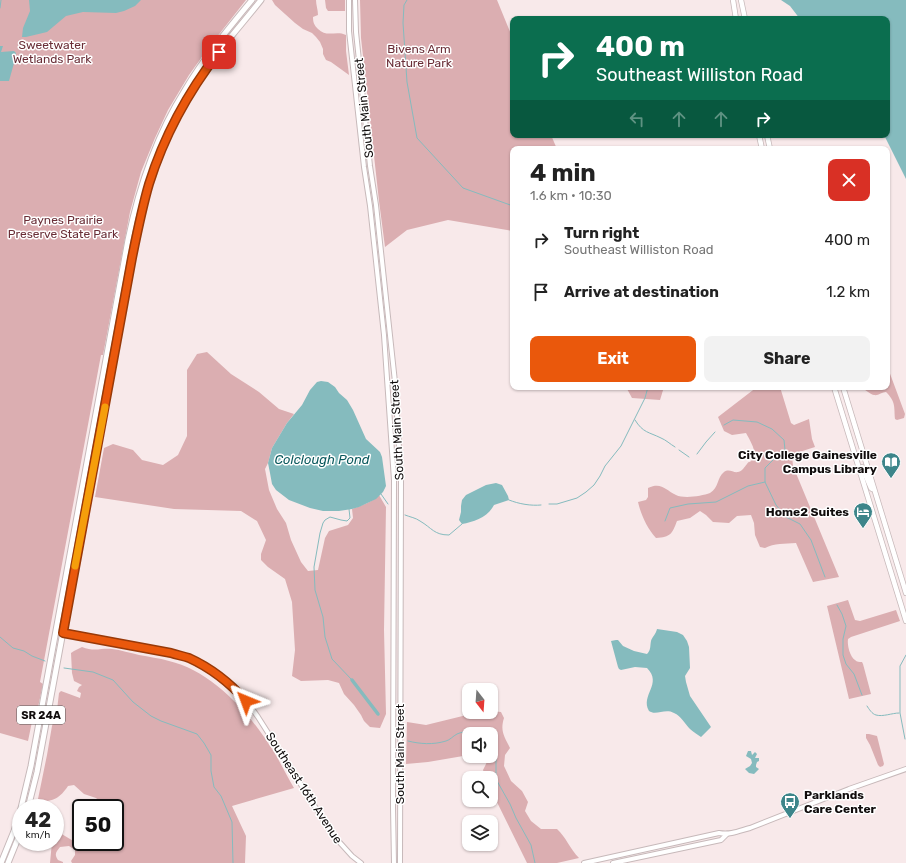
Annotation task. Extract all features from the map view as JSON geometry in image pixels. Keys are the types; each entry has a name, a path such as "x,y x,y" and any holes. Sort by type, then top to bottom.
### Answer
{"highway":[{"path":"56,632 128,240 143,181 157,143 178,101 207,56 252,0"},
{"path":"63,633 141,211 155,168 171,129 190,94 214,59 261,0"},
{"path":"242,13 247,17"},
{"path":"90,449 96,451"},
{"name":"SR 24A","path":"23,799 56,632"},
{"name":"SR 24A","path":"30,799 37,772 63,633"},
{"name":"SR 24A","path":"1,863 12,836"},
{"path":"8,863 13,851"}],"main road":[{"name":"South Main Street","path":"349,0 349,32 384,335 394,480 393,863"},
{"name":"South Main Street","path":"355,0 355,21 362,91 395,382 401,480 400,863"},
{"path":"733,0 736,16"},
{"path":"741,0 744,16"},
{"path":"349,21 355,21"},
{"path":"356,92 362,91"},
{"path":"835,390 906,621"},
{"path":"844,390 906,593"},
{"path":"846,425 854,422"},
{"path":"858,464 861,465 871,488 874,491"},
{"path":"869,501 877,499"},
{"path":"394,571 400,571"},
{"name":"Southeast 16th Avenue","path":"56,632 171,653 188,658 222,678 235,689 258,717 333,835 352,856 361,863"},
{"path":"394,675 400,676"},
{"path":"394,768 400,768"},
{"path":"584,863 719,833 728,834 750,828 849,789 906,769"},
{"path":"393,807 400,808"},
{"path":"613,863 721,840 728,834"}],"green space":[{"path":"0,0 246,0 189,75 168,110 141,172 130,212 103,355 101,355 40,682 43,684 37,712 34,712 28,741 0,733"},
{"path":"272,0 316,0 318,15 313,17 313,20 317,28 321,32 328,34 339,33 346,35 349,75 326,60 320,42 316,37 295,23 275,5"},
{"path":"325,0 345,0 345,11 328,11"},
{"name":"Bivens Arm Nature Park","path":"360,0 497,0 510,32 510,138 552,138 556,146 510,146 510,230 448,220 407,230 385,247 361,38"},
{"path":"207,352 231,374 259,392 279,409 294,414 272,448 265,469 269,490 277,509 286,523 291,540 301,562 308,571 318,570 325,538 329,531 348,525 353,518 352,509 370,502 379,495 386,507 384,630 386,714 380,728 370,727 364,721 354,705 344,694 339,683 328,680 301,681 292,676 295,650 292,602 285,579 261,560 261,554 266,540 257,521 241,511 174,509 95,497 104,448 113,444 133,450 142,460 163,465 178,455 187,436 187,370 197,354"},
{"path":"890,374 905,414 904,418 897,420 895,419 893,402 886,392 877,395 871,394 865,390 890,390"},
{"path":"628,390 663,390 660,400 632,398"},
{"path":"753,390 781,390 791,423 794,425 809,419 812,439 815,447 793,454 793,466 839,577 813,582 796,543 776,544 765,548 760,547 755,535 754,523 751,515 737,516 729,523 713,522 700,511 690,518 677,521 674,529 668,536 656,538 647,526 638,502 646,500 648,497 648,488 660,486 676,495 684,497 707,494 713,491 724,472 728,470 736,472 742,470 755,455 752,444 746,433 732,435 724,431 718,417"},
{"path":"848,600 855,620 860,621 896,610 900,621 848,639 850,654 856,661 862,662 863,664 871,694 849,699 827,606"},
{"path":"82,647 97,650 119,650 165,660 184,666 212,682 226,693 259,730 275,754 294,788 232,806 246,836 245,863 72,863 71,861 75,855 75,851 124,851 124,799 97,799 84,794 74,785 68,786 54,799 38,799 52,726 57,710 59,693 61,691 80,698 81,693 77,691 82,685 74,681 72,673 71,653"},
{"path":"498,712 501,712 504,718 504,737 510,748 505,755 504,766 511,781 522,791 528,802 525,811 531,821 541,829 557,829 579,858 557,863 527,863 498,804 498,771 483,770 486,763 498,763 498,727 462,727 462,756 406,764 407,722 426,725 462,716 462,719 498,719"},
{"path":"866,734 877,736 884,764 883,766 880,767 878,765 866,738"},
{"path":"64,835 72,840 72,848 69,846 64,847"},
{"path":"51,851 57,851 56,856 58,860 63,863 50,863"}],"water":[{"path":"29,0 141,0 135,6 116,13 83,12 66,16 47,32 22,37 23,28 30,11"},
{"path":"781,0 906,0 906,179 886,138 890,138 890,16 798,16 790,6"},
{"path":"0,46 3,46 1,52 14,51 16,53 9,81 0,81"},
{"name":"Colclough Pond","path":"317,382 328,382 335,387 347,400 366,439 380,452 382,457 386,486 383,492 376,499 352,509 323,511 310,508 289,500 276,490 272,484 268,463 272,448 287,423 302,405 310,390"},
{"path":"496,483 502,485 509,500 494,505 484,516 462,524 459,520 462,500 466,495 486,485"},
{"path":"657,629 677,632 683,635 687,641 689,647 690,668 685,676 686,682 690,696 711,727 701,737 691,730 681,718 674,713 667,711 655,713 649,711 647,700 653,679 647,668 635,667 621,670 618,667 611,641 618,640 623,646 634,651 647,654"},
{"path":"748,751 751,751 752,755 755,752 757,754 755,758 759,758 756,767 759,769 754,774 749,773 745,769 752,763 751,759 746,756"}],"waterway":[{"path":"0,8 1,0"},
{"path":"407,0 404,5 403,23 407,82 417,138 463,188 510,205"},
{"path":"549,504 557,504 577,498 594,485 605,466 621,446 645,398 647,390"},
{"path":"635,420 644,430 663,439 675,447"},
{"path":"724,425 733,420 757,422 772,429 784,440 785,450 765,468 765,482 776,505 786,517 800,524 811,540 825,577"},
{"path":"697,454 715,432"},
{"path":"679,450 689,457"},
{"path":"665,521 670,508 688,504 716,502 748,486 765,482"},
{"path":"381,494 388,504"},
{"path":"509,500 517,503 541,505"},
{"path":"349,509 350,518 347,521 330,517 323,523 314,567 315,590 323,617 325,637 332,659 352,680"},
{"path":"405,515 417,519 436,532 444,535 449,535 462,524"},
{"path":"837,605 846,626 843,639 843,655 846,664 854,674 862,695"},
{"path":"0,637 13,648 24,651 45,661"},
{"path":"905,739 900,713 900,666 906,655"},
{"path":"64,668 93,672 113,680 133,702 151,716 197,734 211,755 211,771 214,787 221,796 232,822 233,863"},
{"path":"352,680 378,714"},
{"path":"867,706 872,713 876,715 882,716 899,713"},
{"path":"408,741 431,744 447,740 462,733"},
{"path":"496,763 497,781 531,845 535,863"}],"slow traffic":[{"path":"75,566 105,407"}],"place":[{"name":"City College Gainesville Campus Library","path":"891,479"},
{"name":"Home2 Suites","path":"863,529"},
{"name":"Parklands Care Center","path":"790,819"}],"route":[{"path":"219,52 183,105 171,129 155,168 141,211 63,633 171,653 188,658 222,678 246,701"}],"park label":[{"name":"Sweetwater Wetlands Park","path":"52,52"},
{"name":"Paynes Prairie Preserve State Park","path":"63,227"}]}
